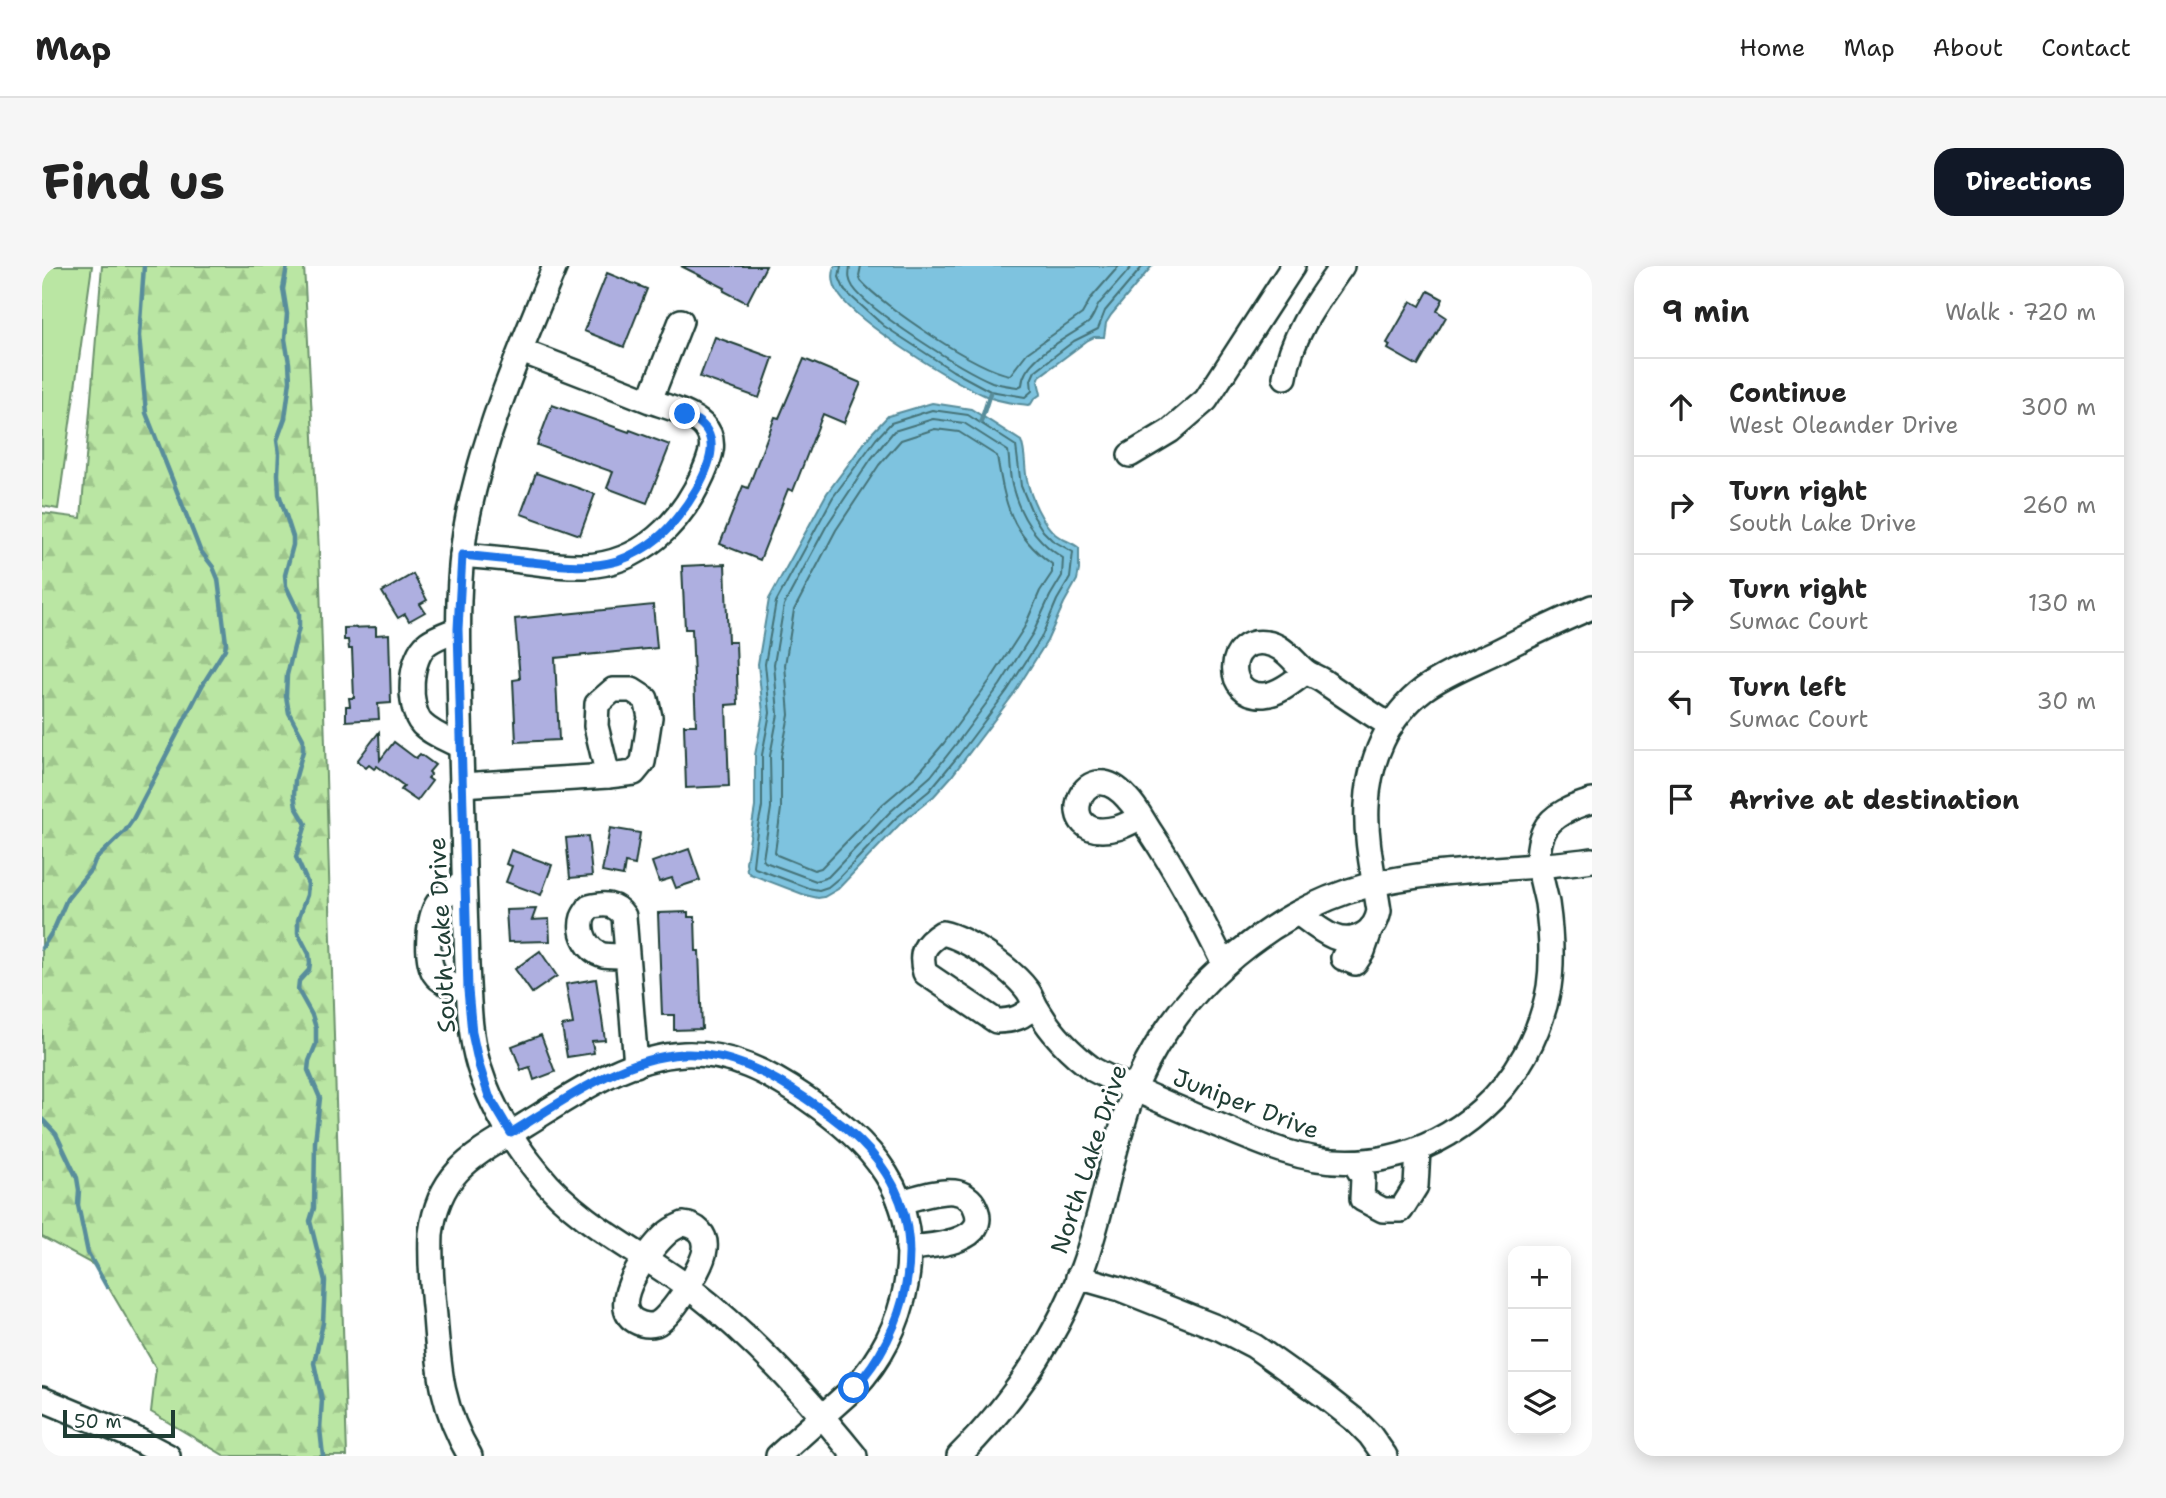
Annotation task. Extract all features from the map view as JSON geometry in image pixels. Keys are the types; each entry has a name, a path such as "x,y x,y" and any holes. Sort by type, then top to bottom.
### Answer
{"street":[{"name":"South Lake Drive","path":"555,266 501,404 480,468 462,555 458,629 464,882 468,990 472,1033 479,1065 489,1096 522,1153 542,1178 565,1200 688,1287 756,1344 855,1456"},
{"path":"1130,454 1170,431 1206,400 1293,266"},
{"path":"1285,377 1291,347 1342,266"},
{"path":"650,400 681,321"},
{"path":"462,555 585,566 618,561 659,537 681,514 697,487 713,448 706,427 696,420 521,351"},
{"path":"1298,914 1331,936 1342,940 1362,934 1377,920 1379,911 1367,824 1368,786 1372,766 1387,730 1398,715 1425,689 1480,659 1592,607"},
{"path":"458,629 428,643 419,653 414,667 413,697 415,711 422,724 460,746"},
{"path":"1306,672 1391,726"},
{"path":"461,785 608,776"},
{"path":"1537,866 1544,830 1565,811 1592,801"},
{"path":"1141,817 1178,875 1224,964"},
{"name":"North Lake Drive","path":"959,1456 1005,1407 1035,1363 1069,1299 1092,1241 1123,1123 1144,1069 1175,1019 1224,964 1258,938 1298,914 1337,896 1375,884 1425,874 1592,860"},
{"name":"Juniper Drive","path":"1035,1005 1023,1017 996,1021 925,973 921,959 928,942 942,933 956,936 1004,968 1027,990 1055,1034 1081,1061 1135,1089 1284,1152 1319,1160 1354,1163 1376,1161 1418,1150 1455,1131 1489,1104 1516,1069 1537,1030 1548,990 1551,961 1547,904 1537,866"},
{"path":"464,882 437,905 431,917 429,946 434,973 455,987 468,990"},
{"path":"627,956 636,1065"},
{"path":"470,1456 446,1405 438,1362 430,1254 433,1216 446,1184 481,1151 589,1086 636,1065 662,1057 701,1054 721,1056 762,1071 820,1108 857,1137 886,1172 900,1202 908,1233 905,1296 892,1334 864,1377 778,1456"},
{"path":"1354,1163 1363,1177 1362,1199 1383,1210 1401,1210 1416,1186 1418,1150"},
{"path":"900,1202 950,1191 961,1193 976,1208 978,1219 975,1228 960,1240 908,1248"},
{"path":"683,1224 692,1225 700,1231 705,1249 688,1287 662,1321 644,1325 628,1316 626,1296 645,1259 673,1228 683,1224"},
{"path":"1078,1277 1120,1289 1246,1341 1315,1388 1356,1421 1385,1456"},
{"path":"42,1399 126,1434 168,1456"}],"green space":[{"path":"42,266 92,266 58,509 42,506"},
{"path":"102,266 304,266 319,551 347,1456 225,1456 151,1412 156,1368 96,1266 42,1237 42,513 81,518"}],"water":[{"path":"835,266 1152,266 1111,315 1106,323 1104,337 1088,340 1040,376 1038,381 1041,394 1028,405 986,396 930,365 866,322 836,289 833,281"},
{"path":"932,403 971,409 1021,441 1029,487 1041,516 1055,534 1079,548 1077,580 1047,641 1013,695 951,777 934,796 901,823 838,889 824,897 805,895 747,871 746,862 755,807 755,755 763,713 758,664 769,599 827,493 871,434 888,416"}],"building":[{"path":"681,266 766,266 747,303 724,291 725,288"},
{"path":"607,273 647,289 624,347 584,331"},
{"path":"1428,291 1443,299 1437,311 1446,317 1418,366 1388,349 1390,345 1387,343 1411,301 1420,306"},
{"path":"715,337 773,358 759,398 700,377"},
{"path":"804,359 861,383 844,423 823,414 793,491 788,489 760,560 720,544 743,486 748,488 775,417 779,418"},
{"path":"552,405 670,445 647,503 607,488 613,472 537,445"},
{"path":"536,473 595,494 580,535 521,514"},
{"path":"725,564 728,642 736,642 738,704 726,705 729,786 686,788 684,725 696,725 692,629 685,629 682,566"},
{"path":"413,574 427,600 420,604 425,612 409,621 405,614 398,618 382,592"},
{"path":"653,605 657,648 555,658 559,740 516,742 513,680 520,679 515,619"},
{"path":"376,627 376,635 389,634 391,703 378,704 379,719 346,721 346,706 350,706 349,698 354,698 352,649 349,649 348,640 344,640 344,628"},
{"path":"379,732 380,760 394,742 414,757 420,754 435,765 429,772 431,774 428,778 432,781 417,801 401,790 404,786 377,766 374,769 369,765 366,768 357,761"},
{"path":"610,828 640,833 635,865 625,863 623,876 602,872"},
{"path":"588,836 592,876 570,878 566,838"},
{"path":"689,849 700,880 676,888 672,878 659,882 652,862"},
{"path":"511,850 552,865 541,895 506,882 512,866 506,864"},
{"path":"536,909 532,920 549,919 550,941 508,942 506,910"},
{"path":"688,912 688,917 695,917 702,1029 674,1030 674,1015 662,1015 658,913"},
{"path":"540,951 557,976 532,993 515,969"},
{"path":"596,979 605,1040 592,1041 594,1053 567,1057 562,1026 573,1024 566,984"},
{"path":"541,1035 555,1072 534,1080 530,1067 521,1070 512,1046"}],"waterway":[{"path":"42,948 67,899 92,868 95,860 132,821 226,643 218,579 200,550 146,413 139,336 144,266"},
{"path":"287,266 283,289 290,381 285,418 277,440 278,474 279,494 293,537 285,575 286,586 299,613 299,627 287,675 286,696 289,713 303,739 294,795 296,807 306,824 296,857 308,884 298,920 298,933 309,954 310,963 309,970 299,981 298,990 316,1028 316,1044 308,1070 320,1098 315,1142 314,1208 310,1221 325,1281 323,1323 314,1363 322,1400 320,1429 323,1456"},
{"path":"981,421 990,393"},
{"path":"42,1119 56,1134 77,1178 78,1205 88,1253 107,1287"}],"route":[{"path":"685,414 706,427 713,448 697,487 681,514 646,547 618,561 585,566 462,555 458,597 459,732 464,903 472,1033 489,1096 511,1133 589,1086 626,1069 662,1057 701,1054 721,1056 762,1071 820,1108 857,1137 886,1172 897,1191 908,1233 908,1275 905,1296 892,1334 854,1388"}]}
